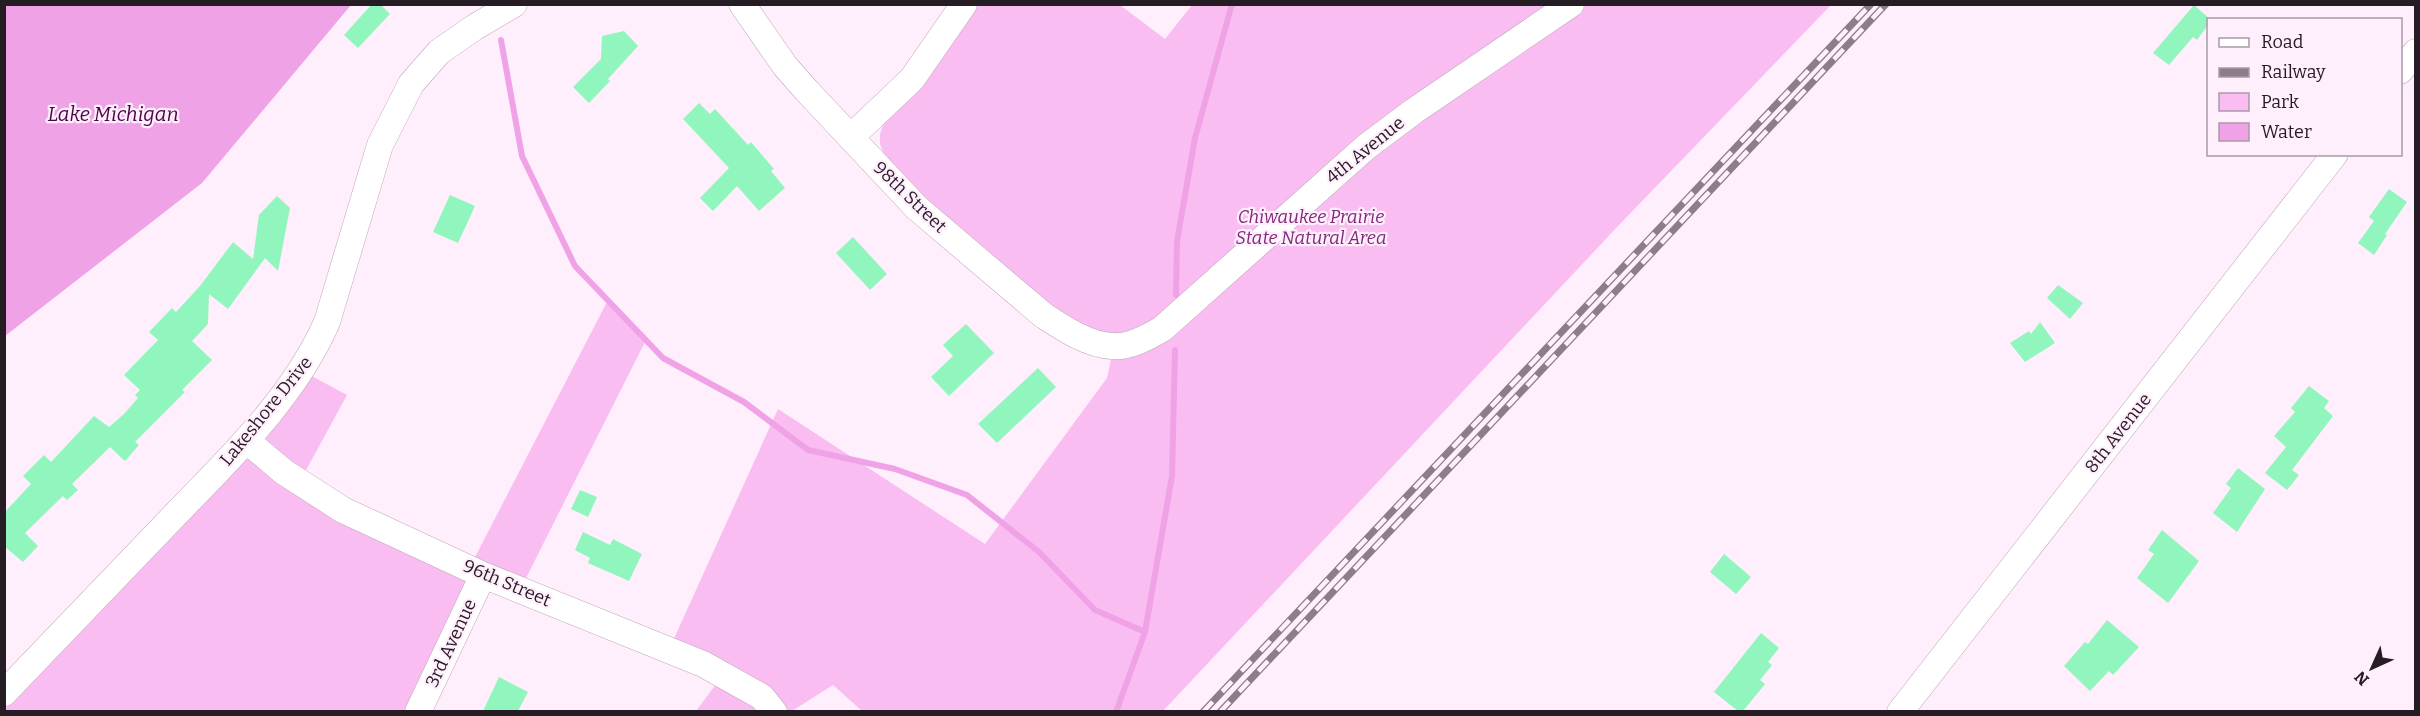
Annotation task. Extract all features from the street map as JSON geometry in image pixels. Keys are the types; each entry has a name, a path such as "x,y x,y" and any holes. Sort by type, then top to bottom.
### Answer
{"street":[{"name":"Lakeshore Drive","path":"4,693 247,441 303,368 317,346 327,322 380,145 411,84 440,52 475,27 514,4"},
{"name":"98th Street","path":"742,4 785,66 917,208 1007,286 1066,330 1113,347"},
{"path":"851,138 912,80 964,4"},
{"name":"4th Avenue","path":"1113,347 1147,337 1162,329 1366,147 1423,104 1571,4"},
{"path":"2402,68 2415,52"},
{"name":"8th Avenue","path":"1900,711 2334,156"},
{"name":"96th Street","path":"247,441 284,472 343,510 483,574 703,664 762,697 774,711"},
{"name":"3rd Avenue","path":"418,711 483,574"}],"green space":[{"name":"Chiwaukee Prairie State Natural Area","path":"974,5 1120,5 1165,39 1192,5 1831,5 1619,225 1163,711 862,711 833,685 792,711 696,711 728,668 672,643 778,409 985,544 1107,378 1116,336 1107,335 1061,316 945,221 886,159 880,144 880,134 885,119"},
{"path":"608,300 646,340 520,590 479,584 417,711 5,712 4,708 205,498 308,374 347,395 299,483 473,561"}],"water":[{"name":"Lake Michigan","path":"5,4 351,5 202,183 5,336"}],"building":[{"path":"372,4 380,4 390,14 358,48 344,35"},
{"path":"2194,5 2209,18 2207,26 2197,40 2193,37 2169,65 2153,53"},
{"path":"624,31 638,46 589,103 573,87 601,59 602,36"},
{"path":"699,103 710,114 715,109 748,145 751,142 774,169 771,171 785,188 759,211 737,186 713,211 700,198 729,168 683,119"},
{"path":"2389,189 2407,202 2374,255 2358,243 2374,221 2369,217"},
{"path":"450,195 475,206 458,243 433,232"},
{"path":"277,196 290,208 278,271 265,258 228,309 209,294 208,324 192,341 212,360 182,390 185,392 135,442 139,445 125,461 110,447 72,484 78,490 67,500 63,496 25,533 38,546 23,562 4,546 4,513 31,484 23,476 44,455 51,462 94,416 109,427 124,414 138,398 135,395 140,390 124,375 158,340 149,332 172,308 176,312 200,286 233,242 253,259 259,215"},
{"path":"853,237 887,274 870,290 836,253"},
{"path":"2058,285 2083,303 2070,319 2047,298"},
{"path":"2040,322 2055,343 2025,362 2010,343 2029,331 2031,334"},
{"path":"966,324 994,353 949,396 931,377 953,356 943,345"},
{"path":"1038,368 1056,387 997,443 978,424"},
{"path":"2309,386 2329,401 2324,408 2333,416 2292,470 2299,475 2287,490 2265,473 2286,447 2274,436 2295,412 2291,408"},
{"path":"2238,468 2265,489 2237,532 2213,513 2231,488 2226,484"},
{"path":"580,490 597,497 588,517 571,509"},
{"path":"2162,530 2199,561 2168,603 2137,578 2154,554 2148,550"},
{"path":"583,532 610,545 613,539 642,554 629,581 588,563 590,558 575,550"},
{"path":"1724,554 1751,577 1736,594 1710,572"},
{"path":"2107,620 2139,647 2113,675 2109,671 2090,691 2064,666 2085,642 2088,644"},
{"path":"1761,633 1779,648 1768,662 1772,665 1760,680 1765,684 1743,711 1738,711 1714,692"},
{"path":"499,677 528,692 518,711 483,711"}],"waterway":[{"path":"1176,295 1177,241 1195,138 1232,4"},
{"path":"501,40 522,156 575,266 663,358 744,402 808,450 895,469 967,495 1039,552 1095,610 1145,632"},
{"path":"1116,712 1145,632 1172,476 1175,350"}],"railway":[{"path":"1203,712 1871,4"},
{"path":"1220,712 1886,4"}]}
